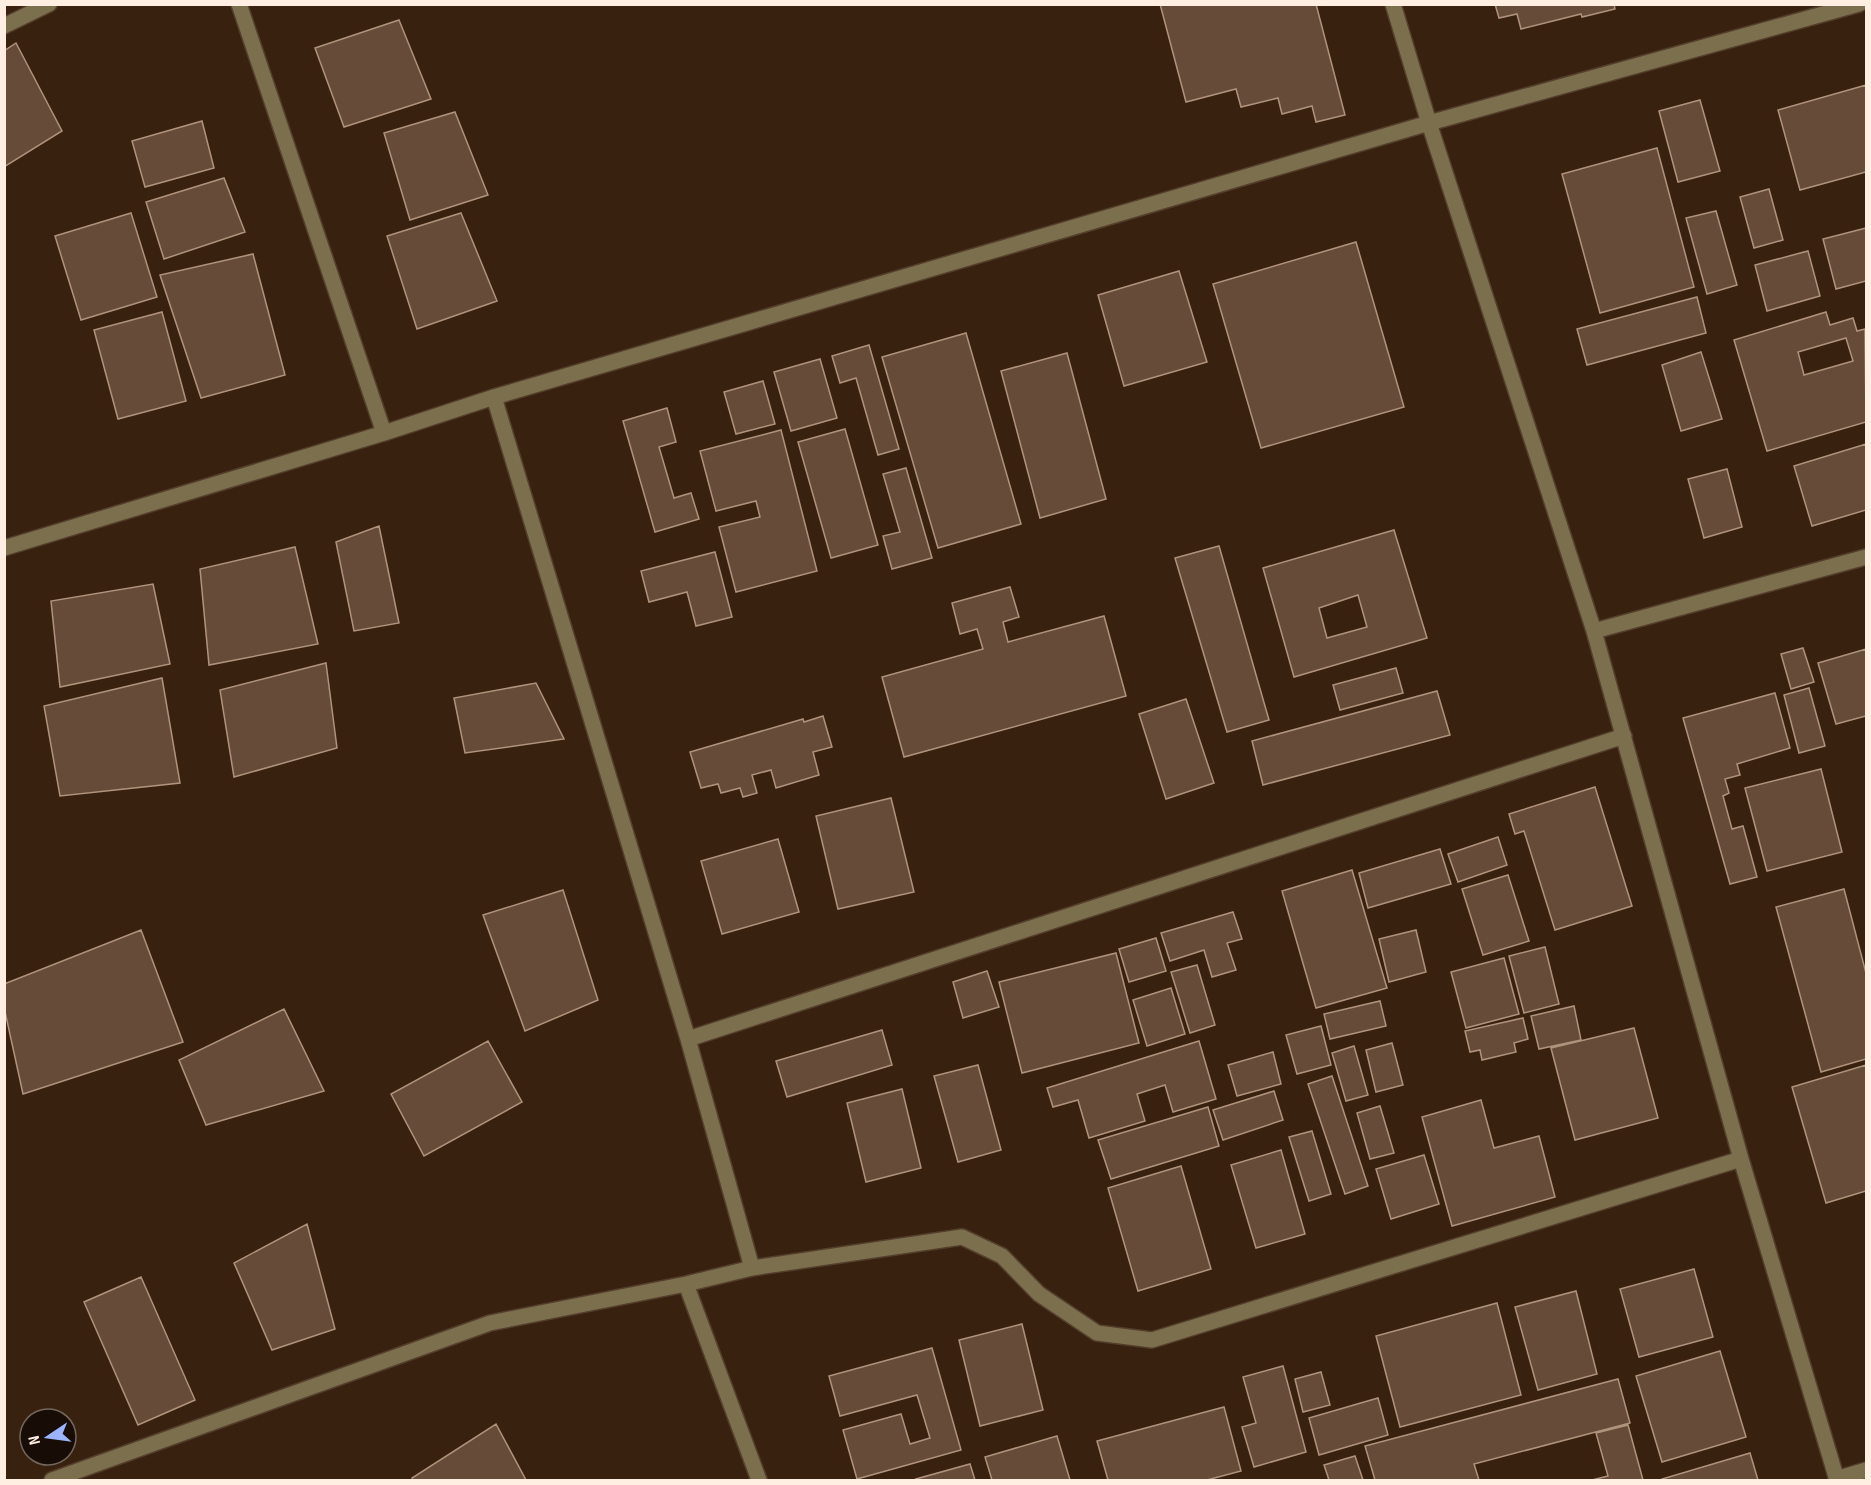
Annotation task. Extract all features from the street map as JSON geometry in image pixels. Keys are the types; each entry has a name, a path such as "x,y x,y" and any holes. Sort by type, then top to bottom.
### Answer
{"street":[{"path":"4,26 49,4"},
{"path":"239,4 384,433"},
{"path":"1393,4 1429,123 1594,631 1741,1159 1836,1480 1866,1470"},
{"path":"4,548 384,433 494,397 1429,123 1859,4"},
{"path":"494,397 688,1039 752,1269"},
{"path":"1594,631 1866,556"},
{"path":"688,1039 1624,736"},
{"path":"52,1480 490,1323 752,1269 962,1237 1002,1256 1040,1294 1097,1333 1152,1340 1741,1159"},
{"path":"686,1284 759,1480"}],"building":[{"path":"1160,4 1316,4 1345,115 1316,122 1312,106 1282,114 1278,98 1241,107 1236,89 1186,102"},
{"path":"1495,4 1614,4 1615,9 1582,17 1581,14 1521,29 1517,14 1499,18"},
{"path":"399,20 431,99 344,127 315,48"},
{"path":"16,43 62,131 4,167 4,51"},
{"path":"1866,85 1866,172 1800,190 1778,110"},
{"path":"1700,100 1720,171 1678,182 1659,111"},
{"path":"455,112 488,195 410,220 384,133"},
{"path":"202,121 214,168 145,187 132,141"},
{"path":"1657,148 1694,287 1600,313 1562,174"},
{"path":"224,178 245,232 164,259 146,202"},
{"path":"1769,189 1783,240 1754,248 1740,197"},
{"path":"1716,211 1737,285 1707,294 1686,218"},
{"path":"131,213 157,297 81,320 55,236"},
{"path":"461,213 497,301 417,329 387,236"},
{"path":"1866,228 1866,281 1836,289 1823,239"},
{"path":"1356,242 1404,407 1261,448 1213,284"},
{"path":"1808,251 1820,296 1767,311 1755,265"},
{"path":"253,254 285,375 201,398 160,275"},
{"path":"1179,271 1207,362 1124,386 1098,295"},
{"path":"1697,297 1706,333 1587,365 1577,329"},
{"path":"162,312 186,401 118,419 94,330"},
{"path":"1826,312 1830,325 1853,318 1857,331 1865,329 1866,422 1767,451 1734,340","holes":["1846,338 1853,361 1804,375 1798,352"]},
{"path":"966,333 1021,524 938,548 882,357"},
{"path":"869,345 899,449 878,455 856,378 840,383 832,356"},
{"path":"1701,352 1722,419 1681,431 1662,365"},
{"path":"1067,353 1106,499 1040,518 1001,371"},
{"path":"820,359 837,418 791,431 774,372"},
{"path":"763,381 775,424 736,434 724,392"},
{"path":"667,408 676,442 659,447 674,498 691,493 699,519 655,532 623,421"},
{"path":"845,429 878,545 831,558 798,442"},
{"path":"781,430 817,571 736,592 719,527 760,517 756,501 716,511 700,451"},
{"path":"1866,444 1866,510 1812,526 1794,466"},
{"path":"906,468 932,558 892,569 883,536 900,532 883,474"},
{"path":"1727,469 1742,527 1704,538 1688,479"},
{"path":"379,526 399,623 354,631 336,542"},
{"path":"1394,530 1427,638 1294,677 1263,568","holes":["1358,595 1367,627 1327,638 1319,608"]},
{"path":"1219,546 1269,720 1227,732 1175,558"},
{"path":"295,547 318,644 209,665 200,569"},
{"path":"715,552 732,617 696,626 687,592 649,602 641,571"},
{"path":"153,584 170,664 60,687 51,601"},
{"path":"1010,587 1019,617 1003,622 1008,642 1104,616 1126,696 904,757 882,677 983,649 977,629 960,634 952,603"},
{"path":"1803,648 1814,682 1791,689 1781,654"},
{"path":"1866,649 1866,716 1836,724 1818,663"},
{"path":"326,663 337,748 234,777 220,690"},
{"path":"1396,668 1403,693 1340,710 1333,685"},
{"path":"162,678 180,783 60,796 44,706"},
{"path":"536,683 564,739 465,753 454,698"},
{"path":"1809,688 1825,746 1799,753 1784,695"},
{"path":"1437,691 1450,735 1263,785 1252,741"},
{"path":"1775,693 1790,748 1737,764 1740,775 1725,779 1729,793 1723,796 1732,829 1743,826 1757,877 1730,884 1683,718"},
{"path":"1186,699 1214,783 1166,799 1139,714"},
{"path":"823,716 832,747 813,752 819,775 776,788 771,770 752,775 757,793 743,797 740,788 721,793 718,784 701,788 690,752 803,719 804,722"},
{"path":"1821,769 1842,852 1767,871 1745,788"},
{"path":"1595,787 1632,906 1555,930 1524,831 1515,834 1509,814"},
{"path":"891,798 914,892 838,909 816,816"},
{"path":"1498,837 1507,865 1458,882 1448,854"},
{"path":"778,839 799,912 722,934 701,861"},
{"path":"1440,849 1451,884 1368,908 1359,873"},
{"path":"1352,870 1387,988 1316,1008 1282,891"},
{"path":"1508,875 1529,941 1483,955 1462,889"},
{"path":"1844,889 1866,973 1866,1059 1821,1072 1776,907"},
{"path":"563,890 598,1000 525,1031 483,915"},
{"path":"1233,912 1242,939 1227,943 1236,970 1212,977 1204,950 1170,961 1161,933"},
{"path":"141,930 183,1042 23,1094 4,1007 4,984"},
{"path":"1416,930 1426,972 1389,982 1379,939"},
{"path":"1156,938 1166,971 1129,982 1119,949"},
{"path":"1545,947 1559,1004 1524,1013 1509,956"},
{"path":"1116,953 1139,1043 1022,1073 999,982"},
{"path":"1504,958 1519,1014 1466,1028 1451,972"},
{"path":"1197,965 1215,1025 1190,1033 1171,972"},
{"path":"987,971 999,1007 963,1018 953,982"},
{"path":"1171,988 1185,1034 1147,1046 1133,1000"},
{"path":"1380,1001 1386,1026 1330,1039 1324,1014"},
{"path":"1574,1006 1581,1040 1539,1049 1531,1016"},
{"path":"284,1009 324,1091 206,1125 179,1060"},
{"path":"1523,1018 1528,1039 1514,1043 1516,1052 1482,1060 1480,1050 1470,1052 1465,1031"},
{"path":"1321,1026 1331,1065 1297,1074 1286,1035"},
{"path":"1634,1028 1658,1118 1575,1140 1551,1048"},
{"path":"882,1030 892,1065 787,1097 776,1061"},
{"path":"488,1041 522,1102 424,1156 391,1094"},
{"path":"1199,1041 1216,1099 1173,1112 1165,1085 1137,1094 1145,1121 1089,1138 1078,1100 1053,1107 1047,1088"},
{"path":"1392,1043 1403,1085 1376,1092 1366,1050"},
{"path":"1354,1046 1368,1095 1346,1101 1332,1053"},
{"path":"1273,1052 1281,1084 1237,1096 1228,1065"},
{"path":"978,1065 1001,1150 958,1162 934,1076"},
{"path":"1866,1065 1866,1191 1826,1203 1792,1087"},
{"path":"1332,1076 1368,1186 1345,1194 1308,1084"},
{"path":"902,1089 921,1168 866,1182 847,1103"},
{"path":"1274,1091 1283,1120 1223,1140 1213,1110"},
{"path":"1481,1100 1494,1148 1539,1136 1555,1197 1452,1226 1422,1117"},
{"path":"1380,1106 1394,1153 1370,1159 1357,1113"},
{"path":"1208,1107 1219,1146 1111,1179 1098,1140"},
{"path":"1312,1131 1331,1194 1309,1201 1289,1137"},
{"path":"1281,1150 1305,1234 1256,1248 1231,1165"},
{"path":"1424,1155 1439,1204 1391,1219 1376,1169"},
{"path":"1181,1166 1211,1269 1138,1291 1108,1188"},
{"path":"307,1224 335,1329 272,1350 234,1263"},
{"path":"1694,1269 1713,1337 1639,1357 1620,1289"},
{"path":"141,1277 195,1400 138,1425 84,1302"},
{"path":"1576,1291 1597,1374 1538,1390 1515,1307"},
{"path":"1497,1303 1521,1395 1400,1427 1376,1336"},
{"path":"1022,1324 1043,1410 980,1426 959,1340"},
{"path":"932,1348 961,1450 857,1479 843,1430 901,1414 910,1444 930,1438 917,1395 840,1416 829,1376"},
{"path":"1720,1351 1746,1437 1662,1462 1636,1376"},
{"path":"1283,1366 1306,1452 1254,1467 1242,1427 1256,1423 1243,1377"},
{"path":"1321,1372 1330,1405 1303,1412 1295,1379"},
{"path":"1618,1379 1630,1423 1474,1464 1479,1480 1375,1480 1365,1446"},
{"path":"1378,1398 1388,1435 1319,1455 1309,1418"},
{"path":"1224,1407 1241,1471 1207,1480 1108,1480 1097,1441"},
{"path":"496,1424 526,1480 413,1480 412,1478"},
{"path":"1628,1425 1643,1480 1592,1480 1608,1476 1596,1433"},
{"path":"1057,1436 1070,1480 992,1480 985,1457"},
{"path":"1750,1453 1758,1480 1662,1480 1662,1479"},
{"path":"1355,1456 1363,1480 1329,1480 1324,1465"},
{"path":"970,1464 975,1480 916,1479"}]}
